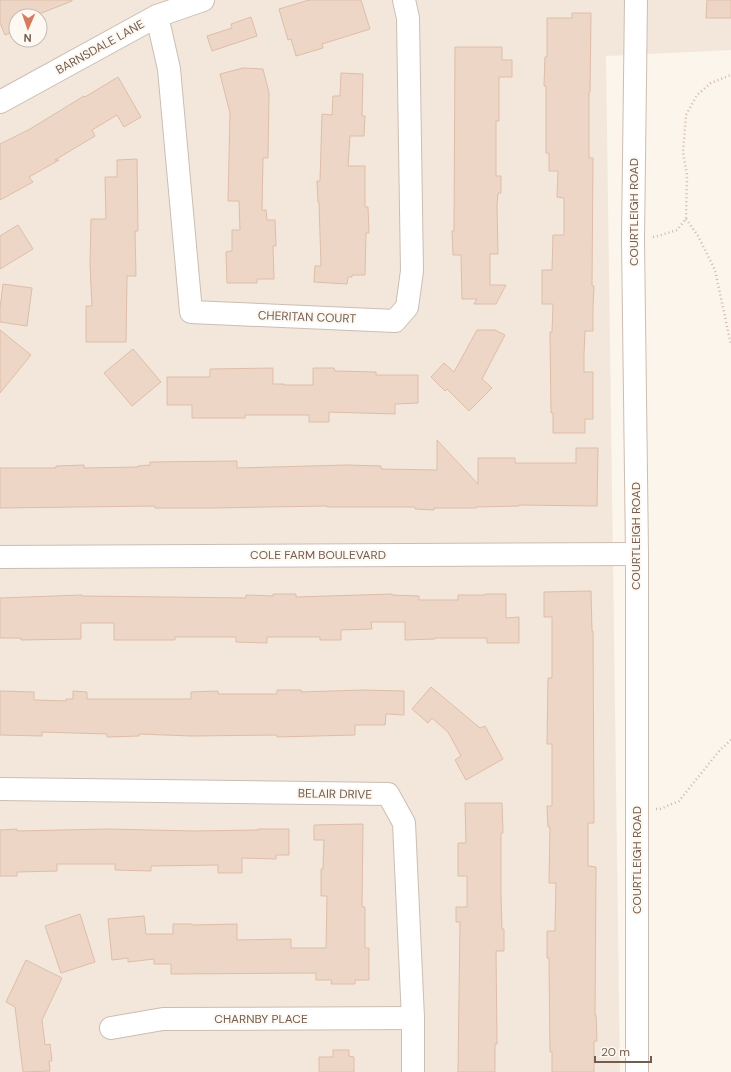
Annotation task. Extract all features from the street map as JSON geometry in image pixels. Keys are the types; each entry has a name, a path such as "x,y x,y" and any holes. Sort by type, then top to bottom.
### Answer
{"street":[{"name":"BARNSDALE LANE","path":"0,102 156,16 203,0"},
{"name":"CHERITAN COURT","path":"156,16 169,69 191,312 395,321 407,307 412,271 408,18 404,0"},
{"name":"COURTLEIGH ROAD","path":"636,0 633,239 637,554 637,1072"},
{"name":"COLE FARM BOULEVARD","path":"0,557 637,554"},
{"name":"BELAIR DRIVE","path":"0,789 388,794 404,823 413,1072"},
{"name":"CHARNBY PLACE","path":"111,1028 162,1019 412,1018"}],"path":[{"path":"731,74 711,83 697,95 686,115 683,152 687,175 686,219 698,236 715,270 731,345"},
{"path":"633,239 658,236 677,230 686,219"},
{"path":"637,810 660,809 679,801 720,750 731,740"}],"shaded area":[{"path":"0,0 731,0 731,50 606,56 620,1072 0,1072"}],"building":[{"path":"0,0 72,0 48,10 48,8 8,8 8,34 5,35 0,23"},
{"path":"309,0 361,0 370,29 322,44 323,48 296,56 291,39 288,40 279,9"},
{"path":"707,0 731,0 731,18 706,18"},
{"path":"572,13 591,13 589,158 593,158 592,286 594,286 593,331 585,331 584,372 593,372 593,419 585,419 585,433 553,433 553,413 551,413 550,332 552,332 553,304 542,304 542,270 552,270 553,235 564,235 564,198 557,197 558,171 549,171 549,153 546,153 546,86 544,86 545,57 547,57 547,18 572,18"},
{"path":"251,17 257,36 212,51 207,36 232,28 231,24"},
{"path":"455,47 502,47 502,60 512,60 512,77 499,77 499,121 496,121 496,176 501,176 501,193 498,193 497,206 498,254 490,254 490,285 506,285 496,304 474,304 477,299 462,299 461,255 453,255 452,231 454,231"},
{"path":"243,68 263,69 269,93 268,158 263,158 262,210 266,210 267,220 275,220 276,246 273,246 274,279 257,279 257,283 227,283 226,252 232,251 232,230 240,230 239,201 228,201 230,113 220,74"},
{"path":"341,73 363,74 362,116 365,116 364,136 350,136 348,166 365,166 365,207 368,207 369,233 366,233 365,275 352,275 352,277 348,277 347,284 314,282 315,266 321,266 317,181 320,181 322,114 332,115 333,96 340,96"},
{"path":"118,77 141,117 124,127 117,115 92,130 95,136 55,160 59,160 29,177 33,182 0,200 0,144 30,129"},
{"path":"137,159 138,231 135,231 136,276 127,276 126,342 86,342 86,306 92,306 90,265 91,219 106,219 105,177 117,177 117,160"},
{"path":"18,225 33,249 0,269 0,236"},
{"path":"3,284 32,288 27,326 0,322"},
{"path":"0,330 31,355 0,393"},
{"path":"477,330 495,330 505,335 482,379 492,388 469,411 447,389 445,391 431,377 444,363 454,372"},
{"path":"133,349 161,382 132,406 104,373"},
{"path":"273,368 273,384 284,385 313,385 313,368 334,368 335,371 376,372 376,375 418,375 418,403 395,404 395,414 329,412 329,422 309,422 309,415 245,415 245,418 192,418 192,405 167,405 167,377 210,377 210,369"},
{"path":"437,440 478,484 478,458 515,458 515,463 576,463 576,448 598,448 597,506 519,505 476,508 434,508 434,510 415,509 415,507 327,506 211,508 155,508 155,506 0,508 0,468 56,468 56,466 84,465 84,468 138,467 150,465 150,462 237,461 237,468 347,465 381,466 381,469 437,470"},
{"path":"591,591 593,631 594,823 588,823 588,866 596,867 595,1015 597,1041 594,1041 594,1072 552,1072 552,1052 550,1052 549,958 547,958 547,931 555,931 556,883 549,883 550,827 548,827 547,806 552,806 552,744 547,744 548,678 552,678 552,617 544,617 544,592"},
{"path":"273,594 296,594 296,597 392,594 419,596 419,600 458,600 458,595 506,594 506,618 519,617 519,643 487,643 487,638 435,638 405,640 405,622 371,622 372,629 341,630 341,640 320,640 320,637 267,637 267,643 236,642 236,637 175,637 175,640 114,640 114,623 81,623 81,639 21,640 21,638 0,638 0,598 82,595 246,598 246,595 273,596"},
{"path":"431,687 480,728 485,726 503,759 466,780 455,760 461,756 448,732 432,718 428,723 412,709"},
{"path":"277,690 301,690 301,692 363,690 404,691 404,715 386,714 385,725 355,725 355,735 277,737 277,735 192,736 139,734 139,736 107,737 107,734 42,732 42,736 0,735 0,691 34,692 34,700 66,701 66,699 73,699 73,691 87,692 87,699 191,699 191,692 218,691 218,694 277,694"},
{"path":"465,803 502,803 503,833 501,833 501,896 504,951 496,951 497,1044 495,1044 495,1072 458,1072 460,922 456,922 456,907 467,907 467,876 458,876 458,843 466,843"},
{"path":"363,824 362,907 365,907 365,948 369,948 369,980 355,980 355,984 331,984 332,980 316,980 316,973 171,974 171,964 154,964 154,959 128,962 128,958 112,960 108,919 144,916 146,934 173,934 173,924 237,924 237,940 291,939 291,948 326,948 327,896 321,896 321,869 323,869 324,840 314,840 314,825"},
{"path":"17,829 17,831 106,829 194,831 289,829 289,855 276,855 276,859 242,858 242,873 218,873 218,865 151,866 151,871 115,870 115,864 57,864 57,871 17,872 17,876 0,876 0,830"},
{"path":"80,914 95,962 61,973 45,926"},
{"path":"26,960 62,978 42,1020 45,1045 50,1044 52,1061 49,1061 50,1071 23,1072 15,1007 6,1002"},
{"path":"333,1050 349,1050 349,1056 354,1057 354,1072 319,1072 319,1057 333,1057"}]}
